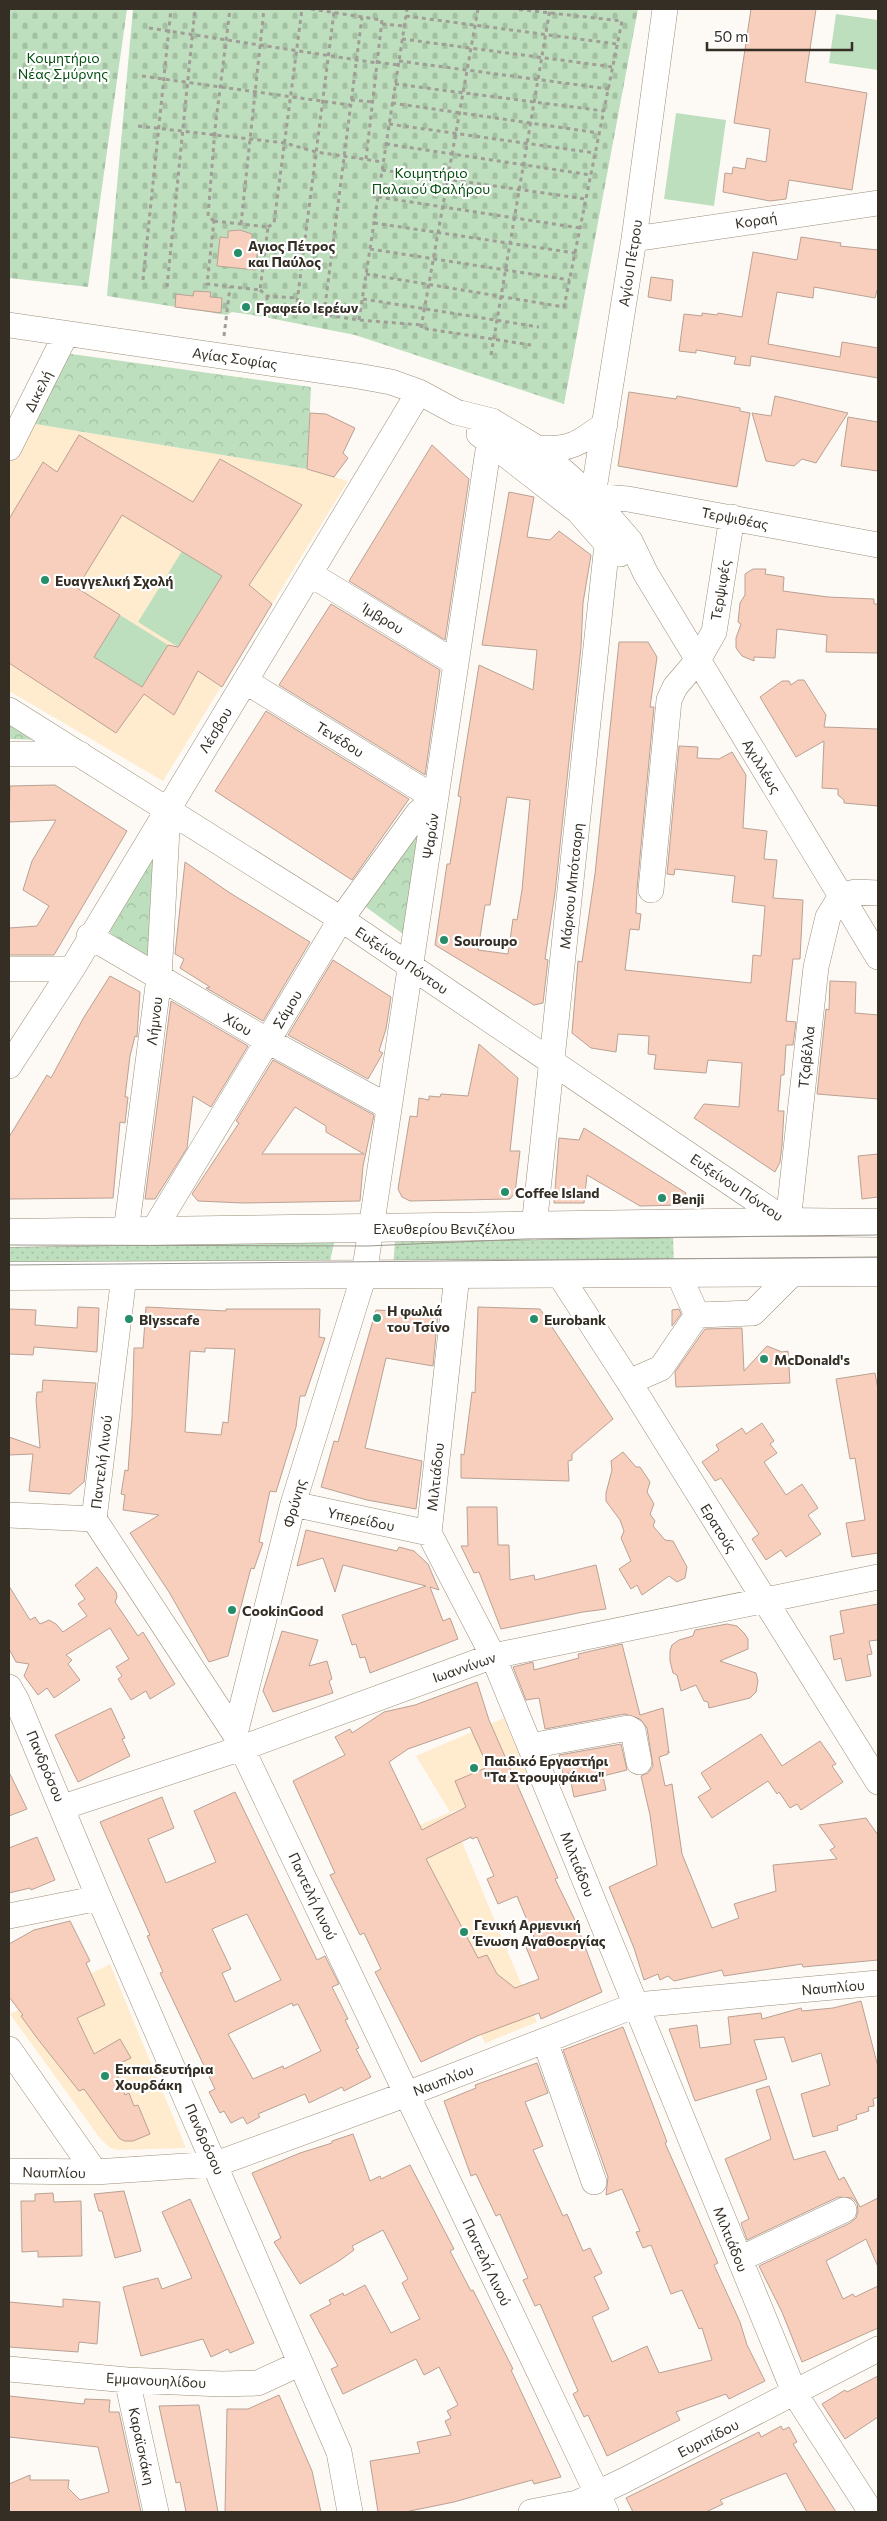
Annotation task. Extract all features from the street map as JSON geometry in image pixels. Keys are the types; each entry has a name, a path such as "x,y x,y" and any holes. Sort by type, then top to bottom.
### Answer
{"main road":[{"name":"Ελευθερίου Βενιζέλου","path":"9,1233 878,1222"},
{"path":"9,1276 878,1272"}],"street":[{"name":"Αγίου Πέτρου","path":"584,504 605,424 634,239 665,9"},
{"name":"Κοραή","path":"634,239 831,208 878,203"},
{"name":"Αγίας Σοφίας","path":"9,325 391,382 419,392 456,412 492,421 537,448 584,504"},
{"name":"Δικελή","path":"9,448 66,334"},
{"name":"Λέσβου","path":"9,1066 72,969 89,936 168,809 419,392"},
{"name":"Αγίας Σοφίας","path":"456,412 490,444 584,504"},
{"path":"537,448 554,450 570,447 605,424"},
{"name":"Ψαρών","path":"371,1228 490,444"},
{"name":"Τερψιθέας","path":"584,504 628,499 878,545"},
{"name":"Αχιλλέως","path":"584,504 608,544 646,574"},
{"name":"Αχιλλέως","path":"584,504 630,541 646,574 878,957"},
{"name":"Τερψιφές","path":"651,890 669,700 674,687 698,660 714,632 732,517"},
{"name":"Μάρκου Μπότσαρη","path":"534,1227 608,544"},
{"name":"Ίμβρου","path":"310,574 456,663"},
{"name":"Τενέδου","path":"245,681 436,798"},
{"name":"Ευξείνου Πόντου","path":"9,710 341,919 788,1222"},
{"path":"9,754 80,754"},
{"name":"Σάμου","path":"140,1232 268,1041 341,919 418,812 436,798"},
{"name":"Λήμνου","path":"140,1232 159,978 168,809"},
{"path":"841,896 855,892 878,893"},
{"name":"Τζαβέλλα","path":"788,1222 816,968 828,917 841,896"},
{"name":"Χίου","path":"89,936 268,1041 389,1107"},
{"path":"9,969 72,969"},
{"name":"Φρύνης","path":"239,1741 293,1504 364,1275 371,1228"},
{"path":"697,1315 752,1313 793,1272"},
{"path":"678,1273 697,1315"},
{"name":"Μιλτιάδου","path":"457,1274 429,1534 493,1656 795,2394 871,2512"},
{"name":"Ερατούς","path":"559,1274 629,1382 878,1782"},
{"name":"Παντελή Λινού","path":"124,1276 94,1519 239,1741 601,2503"},
{"path":"629,1382 661,1368 697,1315"},
{"name":"Υπερείδου","path":"293,1504 429,1534"},
{"path":"9,1515 94,1519"},
{"name":"Ιωαννίνων","path":"63,1807 239,1741 493,1656 764,1599 878,1578"},
{"name":"Πανδρόσου","path":"12,1697 63,1807 99,1898 216,2164 300,2364 340,2452 350,2512"},
{"path":"530,1746 628,1728 633,1731 639,1762"},
{"path":"9,1916 99,1898"},
{"name":"Ναυπλίου","path":"9,2171 95,2172 216,2164 407,2094 636,2005 878,1983"},
{"path":"544,2041 594,2182"},
{"path":"9,2049 95,2172"},
{"path":"740,2260 844,2210"},
{"name":"Ευριπίδου","path":"531,2512 577,2503 601,2503 878,2349"},
{"name":"Εμμανουηλίδου","path":"9,2369 127,2380 258,2383 300,2364"},
{"name":"Καραϊσκάκη","path":"127,2380 156,2512"}],"path":[{"path":"143,280 171,9"},
{"path":"167,287 195,9"},
{"path":"230,9 208,216 214,222 268,227 274,223 302,9"},
{"path":"241,224 264,9"},
{"path":"311,9 382,20 366,159"},
{"path":"359,320 407,9"},
{"path":"478,9 421,328 531,345"},
{"path":"366,274 564,307 622,21 549,11 514,9"},
{"path":"492,355 549,11"},
{"path":"296,310 334,12"},
{"path":"324,314 362,16"},
{"path":"406,16 617,44"},
{"path":"382,24 404,26"},
{"path":"148,28 356,60 467,70 608,89"},
{"path":"402,39 613,67"},
{"path":"142,76 350,105"},
{"path":"395,84 604,111"},
{"path":"351,100 373,102"},
{"path":"392,103 600,132"},
{"path":"389,124 595,153"},
{"path":"138,126 285,143 316,152 383,162"},
{"path":"386,144 591,175"},
{"path":"382,170 586,199"},
{"path":"378,197 580,228"},
{"path":"214,222 208,284 260,290 267,296 296,298"},
{"path":"374,223 575,253"},
{"path":"260,290 268,227"},
{"path":"370,249 570,280"},
{"path":"220,356 230,287"},
{"path":"267,296 267,306 359,320 422,325"},
{"path":"362,299 539,327"}],"shaded area":[{"path":"29,423 307,469 348,481 163,781 9,691 9,462"},
{"name":"Γενική Αρμενική Ένωση Αγαθοεργίας","path":"504,1718 530,1781 450,1813 537,2022 485,2043 383,1841 450,1812 416,1756"},
{"name":"Εκπαιδευτήρια Χουρδάκη","path":"110,1964 186,2148 117,2150 109,2147 99,2137 10,2014"}],"green space":[{"name":"Κοιμητήριο Νέας Σμύρνης","path":"9,9 127,9 88,287 9,278"},
{"name":"Κοιμητήριο Παλαιού Φαλήρου","path":"133,9 638,9 564,404 355,335 259,316 232,312 227,315 107,296"},
{"path":"836,14 878,20 878,70 829,63"},
{"path":"676,113 726,120 714,206 664,199"},
{"path":"64,353 311,387 307,469 29,423"},
{"path":"182,551 222,576 178,647 138,622"},
{"path":"120,615 168,645 142,687 94,657"},
{"path":"9,719 45,740 9,739"},
{"path":"419,830 403,934 359,902"},
{"path":"161,846 148,961 108,931"},
{"path":"673,1235 674,1268 393,1269 395,1240"},
{"path":"9,1239 335,1239 328,1270 9,1271"}],"building":[{"path":"751,9 816,9 805,82 867,93 852,190 789,180 786,199 770,201 723,192 725,173 732,174 733,167 745,169 747,158 766,162 770,129 734,123"},
{"name":"Αγιος Πέτρος και Παύλος","path":"240,230 252,234 252,240 258,241 256,270 217,266 220,237 228,238 228,231"},
{"path":"801,237 841,243 840,246 878,250 878,287 875,298 814,287 813,298 777,292 768,344 840,357 842,342 878,348 878,378 751,356 750,366 734,364 736,357 696,350 696,353 679,351 684,314 702,316 702,313 717,315 718,313 742,317 753,252 797,260"},
{"path":"651,277 673,280 671,301 648,297"},
{"path":"194,291 211,292 210,297 222,298 221,313 175,307 176,294 193,296"},
{"path":"629,392 676,399 677,396 740,408 740,411 750,413 737,487 618,466"},
{"path":"775,396 848,413 816,463 802,459 794,466 766,461 752,413 771,416"},
{"path":"310,413 326,414 355,428 343,453 348,458 334,477 307,469"},
{"path":"848,417 878,422 878,471 841,466"},
{"name":"Ευαγγελική Σχολή","path":"79,435 193,502 220,459 302,505 249,585 272,604 222,687 198,671 174,715 144,694 116,733 9,663 9,519 43,462 57,472","holes":["122,515 222,576 178,647 168,645 142,687 94,657 120,615 77,588"]},
{"path":"432,445 469,479 445,640 349,581"},
{"path":"509,492 534,497 527,537 550,540 559,531 591,555 583,603 581,647 555,893 545,959 548,960 543,1003 534,1005 435,945 447,864 450,864 461,797 458,796 479,665 533,690 537,650 482,645","holes":["507,797 530,800 522,890 517,920 513,919 508,954 478,950 485,905 490,905"]},
{"path":"753,569 766,569 765,574 784,577 783,591 828,597 874,599 874,604 878,604 878,653 826,652 827,635 777,629 775,658 754,657 754,661 742,656 736,648 736,638 741,624 738,622 740,603 745,595 745,574"},
{"path":"331,604 440,670 425,775 279,685"},
{"path":"619,642 648,642 657,657 650,707 654,707 637,889 636,913 641,914 639,930 630,929 625,970 751,983 753,955 761,956 765,906 732,902 735,876 675,869 674,875 667,874 679,746 698,747 697,758 719,759 732,752 746,775 743,828 767,831 764,859 777,860 773,898 803,900 800,959 793,959 786,1021 796,1022 793,1045 786,1045 784,1075 781,1075 778,1111 784,1111 782,1146 780,1162 775,1172 694,1118 704,1104 739,1107 742,1063 708,1060 706,1073 654,1069 656,1055 648,1054 649,1036 618,1034 616,1052 591,1048 572,1033 578,961 582,962 595,874"},
{"path":"798,680 804,680 826,715 824,727 878,729 878,806 844,803 844,800 838,795 838,789 822,788 824,741 796,757 760,697 782,681 789,681 791,685"},
{"path":"266,711 409,799 352,880 215,791"},
{"path":"55,785 127,831 54,955 9,955 9,928 37,926 49,906 23,890 32,861 56,820 9,822 10,786"},
{"path":"185,862 230,893 310,942 263,1021 206,988 210,987 180,968 184,959 175,954"},
{"path":"333,960 391,997 386,1029 379,1051 383,1053 368,1079 288,1035"},
{"path":"110,976 140,992 137,1037 135,1036 130,1056 125,1097 128,1097 125,1123 120,1122 113,1198 9,1199 9,1137 47,1075 51,1078 84,1017"},
{"path":"830,981 856,982 855,1013 878,1015 878,1099 817,1094 826,1009 829,1010"},
{"path":"171,1001 248,1046 211,1107 193,1096 187,1148 155,1199 145,1199"},
{"path":"479,1044 518,1078 510,1151 520,1151 515,1193 510,1199 410,1201 402,1197 398,1189 410,1116 417,1117 419,1098 429,1100 429,1096 440,1097 441,1094 468,1096"},
{"path":"273,1060 374,1115 363,1166 360,1201 243,1203 198,1201 192,1194 239,1123 236,1121","holes":["295,1107 326,1126 326,1132 364,1154 262,1154"]},
{"path":"584,1128 686,1193 682,1205 640,1206 587,1175 584,1203 554,1203 559,1138 579,1140"},
{"path":"878,1154 878,1197 862,1199 858,1156"},
{"path":"78,1307 99,1308 97,1352 34,1347 33,1355 9,1354 9,1309 36,1310 35,1325 77,1328"},
{"path":"146,1307 226,1311 226,1309 320,1309 319,1337 325,1338 305,1396 300,1396 296,1427 276,1492 270,1491 259,1542 263,1543 254,1569 251,1568 228,1656 209,1662 169,1592 130,1533 159,1515 123,1510 125,1495 121,1494 125,1470 128,1471 134,1348 143,1348","holes":["205,1348 235,1349 228,1423 223,1422 221,1435 185,1432 190,1351 205,1352"]},
{"path":"478,1307 540,1309 613,1419 572,1454 572,1460 568,1461 569,1481 461,1478 461,1454 464,1455 472,1392 475,1393"},
{"path":"679,1309 681,1314 672,1326 672,1310"},
{"path":"376,1310 438,1313 433,1366 386,1358 365,1448 422,1461 416,1509 367,1500 321,1487 334,1441 338,1442"},
{"path":"742,1328 744,1371 767,1346 782,1352 788,1351 790,1383 676,1387 675,1372 705,1329"},
{"path":"875,1373 878,1390 878,1553 852,1557 846,1523 865,1520 855,1458 850,1459 836,1379"},
{"path":"43,1380 96,1383 84,1482 70,1494 29,1491 33,1454 9,1455 9,1437 40,1448 36,1400 37,1392 42,1392"},
{"path":"762,1423 774,1441 770,1444 777,1453 764,1462 786,1495 802,1484 818,1508 808,1515 821,1534 786,1557 781,1550 766,1560 752,1539 759,1534 721,1478 715,1481 702,1462 719,1450 716,1445 742,1428 746,1434"},
{"path":"623,1452 636,1467 640,1467 650,1482 647,1492 654,1504 650,1514 655,1521 653,1526 665,1540 673,1541 687,1567 685,1578 677,1582 669,1576 642,1595 637,1585 631,1589 619,1569 631,1561 621,1538 624,1531 620,1520 606,1501 606,1493 612,1470 611,1461"},
{"path":"467,1507 497,1507 498,1545 509,1545 510,1580 534,1575 535,1580 596,1565 606,1609 501,1629 479,1572 474,1573 461,1546 468,1546"},
{"path":"306,1530 397,1551 399,1547 414,1551 428,1564 439,1590 430,1587 443,1621 450,1618 458,1639 370,1673 365,1657 360,1658 356,1644 352,1645 342,1615 426,1586 343,1565 335,1592 323,1558 297,1566"},
{"path":"97,1567 116,1592 115,1602 138,1636 143,1632 175,1684 150,1699 146,1691 131,1700 118,1679 122,1676 116,1667 129,1659 110,1628 66,1655 72,1660 68,1664 80,1680 54,1698 47,1688 38,1695 24,1676 29,1664 16,1662 9,1649 9,1586 30,1620 35,1617 40,1624 49,1620 56,1624 63,1632 87,1616 78,1604 85,1599 75,1585"},
{"path":"878,1604 878,1640 869,1641 872,1654 867,1655 871,1676 846,1681 841,1658 834,1660 830,1636 844,1633 840,1611"},
{"path":"727,1624 737,1626 744,1633 748,1639 748,1649 720,1661 756,1673 758,1681 756,1692 750,1698 709,1708 708,1702 704,1701 696,1685 681,1691 677,1675 673,1673 670,1651 672,1645 679,1640 693,1636 695,1630"},
{"path":"282,1631 318,1640 309,1666 327,1661 332,1679 329,1681 333,1693 273,1712 263,1691"},
{"path":"622,1644 640,1715 663,1708 669,1753 668,1751 668,1754 659,1757 665,1786 672,1784 682,1854 712,1928 739,1918 734,1904 776,1891 773,1865 837,1859 830,1850 835,1847 819,1825 866,1818 878,1835 878,1960 803,1967 802,1964 724,1976 722,1970 674,1981 668,1976 660,1980 658,1974 644,1980 634,1948 609,1887 657,1865 650,1815 641,1776 648,1773 653,1766 647,1728 640,1719 625,1714 545,1729 539,1698 526,1700 513,1667 533,1662 534,1670 579,1658 578,1654"},
{"path":"477,1682 489,1720 558,1878 555,1879 575,1920 602,1992 541,2019 539,2013 477,2036 421,2062 375,1972 381,1969 364,1933 360,1935 330,1875 335,1873 293,1781 345,1755 335,1737 350,1729 352,1733 384,1712 415,1705","holes":["470,1727 488,1767 455,1781 466,1807 422,1830 389,1762 408,1749","471,1837 472,1839 477,1837 494,1876 487,1879 498,1904 517,1896 534,1937 524,1942 539,1979 515,1988 497,1974 487,1955 478,1958 426,1859"]},
{"path":"111,1708 125,1738 122,1739 130,1756 78,1782 55,1735"},
{"path":"761,1734 782,1766 820,1741 836,1764 832,1766 843,1782 801,1810 797,1804 790,1808 779,1792 777,1794 768,1781 712,1818 698,1797 711,1789 701,1773"},
{"path":"621,1744 627,1770 603,1776 606,1790 574,1797 569,1773 563,1774 559,1755"},
{"path":"9,1772 27,1809 9,1816"},
{"path":"235,1792 317,1960 325,1956 339,1984 332,1987 348,2019 345,2020 359,2048 356,2049 371,2077 344,2091 342,2087 309,2103 305,2094 258,2114 260,2117 247,2124 243,2117 231,2123 224,2111 220,2113 209,2092 215,2089 160,1973 163,1972 147,1936 150,1935 100,1822 162,1797 174,1828 148,1839 166,1883 216,1862 194,1811","holes":["247,1914 281,1980 235,2002 222,1973 231,1969 212,1929","292,2003 293,2006 298,2004 321,2051 284,2069 283,2066 253,2079 228,2034"]},
{"path":"37,1837 55,1880 31,1890 30,1888 9,1893 9,1848"},
{"path":"70,1921 90,1961 86,1963 105,2005 77,2018 94,2054 120,2039 131,2058 114,2066 125,2095 129,2093 134,2106 138,2105 150,2134 133,2141 124,2141 119,2138 84,2089 79,2091 37,2038 9,1997 9,1944 34,1930"},
{"path":"861,2001 878,2067 878,2097 873,2099 874,2106 868,2107 869,2111 856,2115 857,2119 837,2126 838,2130 813,2137 801,2094 830,2085 821,2053 792,2062 784,2037 754,2040 767,2079 695,2101 669,2029 697,2025 700,2048 731,2044 728,2017 761,2013 762,2019 801,2008 802,2011 833,2008"},
{"path":"623,2027 667,2142 665,2143 718,2263 714,2265 740,2322 747,2345 765,2381 729,2399 726,2394 676,2412 680,2420 607,2456 588,2415 584,2417 573,2394 578,2391 540,2304 535,2306 523,2280 528,2278 500,2214 496,2216 476,2174 471,2176 444,2101 476,2088 475,2085 537,2063 548,2093 525,2102 543,2146 533,2150 563,2216 567,2214 583,2251 590,2248 602,2273 594,2277 609,2309 592,2317 612,2362 647,2346 659,2373 712,2360 702,2328 699,2329 682,2290 671,2294 651,2245 643,2248 636,2232 640,2231 622,2189 606,2195 608,2177 563,2050"},
{"path":"769,2086 794,2160 825,2151 839,2180 844,2177 860,2207 878,2198 878,2267 866,2239 826,2261 843,2299 853,2294 855,2297 878,2286 878,2328 802,2362 782,2312 759,2266 850,2223 856,2218 858,2211 857,2203 852,2198 838,2197 747,2240 741,2223 749,2219 725,2159 771,2139 756,2090"},
{"path":"353,2134 370,2181 380,2176 381,2179 410,2165 454,2249 450,2251 471,2291 473,2290 513,2369 511,2370 561,2477 534,2484 532,2480 454,2502 405,2512 378,2512 370,2461 420,2453 417,2442 451,2435 445,2421 451,2418 447,2411 458,2405 439,2367 424,2375 416,2359 343,2394 331,2369 338,2366 310,2315 331,2304 329,2300 343,2293 344,2296 365,2285 391,2333 420,2319 402,2283 408,2279 383,2230 352,2246 354,2250 339,2261 300,2284 274,2242 281,2238 252,2173"},
{"path":"124,2191 141,2251 115,2258 102,2211 99,2211 94,2194"},
{"path":"53,2193 54,2202 81,2201 82,2256 38,2257 38,2251 22,2252 21,2201 35,2201 35,2194"},
{"path":"190,2199 254,2343 230,2353 228,2349 211,2357 203,2339 141,2356 123,2287 158,2278 162,2289 192,2278 162,2212"},
{"path":"63,2299 100,2302 97,2344 79,2342 78,2352 9,2347 9,2302 63,2307"},
{"path":"878,2376 878,2417 845,2439 822,2404 845,2390 847,2392"},
{"path":"279,2395 312,2471 321,2512 225,2512 227,2409 248,2409"},
{"path":"9,2396 84,2404 85,2399 110,2400 109,2412 119,2412 141,2512 9,2512 9,2484 30,2475 30,2480 69,2480 68,2488 80,2500 109,2492 98,2447 9,2437"},
{"path":"199,2405 218,2512 186,2512 180,2482 176,2483 159,2406"},
{"path":"781,2426 783,2430 789,2427 797,2442 793,2444 836,2512 807,2512 786,2473 720,2500 723,2504 706,2512 633,2512 626,2498 759,2432 761,2437"}],"tram line":[{"path":"9,1245 368,1246 525,1239 878,1235"},
{"path":"9,1265 878,1257"}],"place":[{"name":"Αγιος Πέτρος και Παύλος","path":"238,253"},
{"name":"Γραφείο Ιερέων","path":"246,307"},
{"name":"Ευαγγελική Σχολή","path":"45,580"},
{"name":"Souroupo","path":"444,940"},
{"name":"Coffee Island","path":"505,1192"},
{"name":"Benji","path":"662,1198"},
{"name":"Η φωλιά του Τσίνο","path":"377,1318"},
{"name":"Blysscafe","path":"129,1319"},
{"name":"Eurobank","path":"534,1319"},
{"name":"McDonald's","path":"764,1359"},
{"name":"CookinGood","path":"232,1610"},
{"name":"Παιδικό Εργαστήρι \"Τα Στρουμφάκια\"","path":"474,1768"},
{"name":"Γενική Αρμενική Ένωση Αγαθοεργίας","path":"464,1932"},
{"name":"Εκπαιδευτήρια Χουρδάκη","path":"105,2076"}]}
